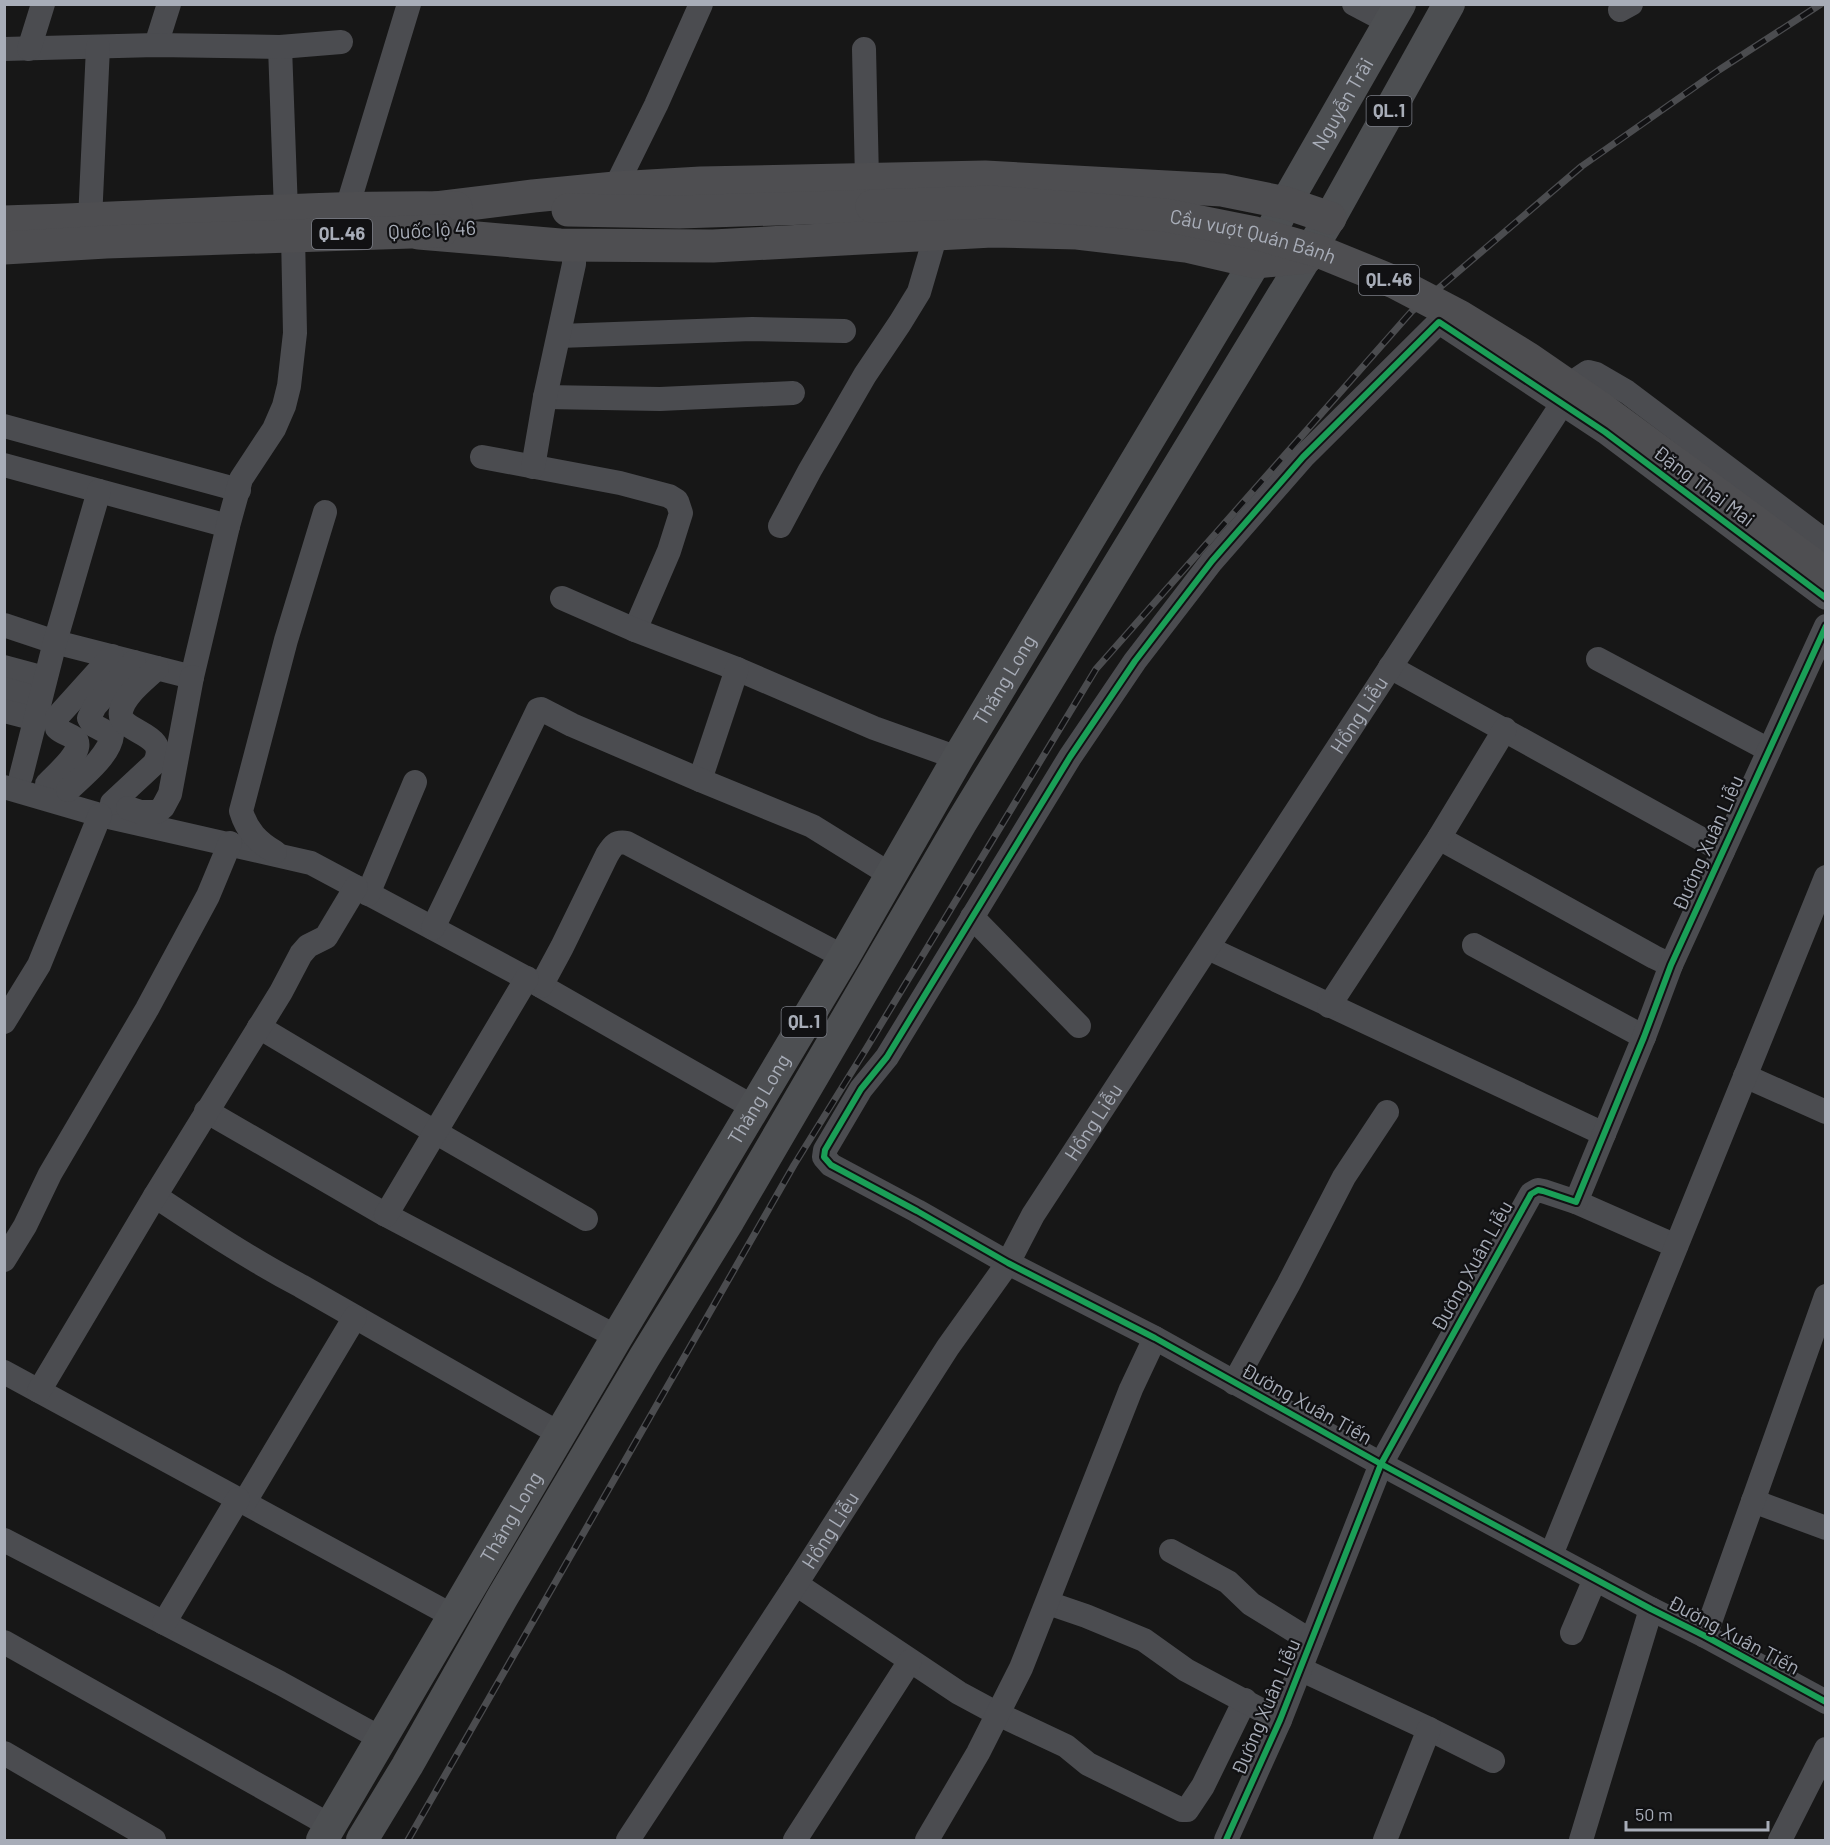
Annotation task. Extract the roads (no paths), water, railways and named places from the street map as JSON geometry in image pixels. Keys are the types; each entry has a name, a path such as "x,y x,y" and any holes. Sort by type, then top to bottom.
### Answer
{"highway":[{"path":"427,220 615,188 701,183 869,192 985,177 1222,190 1286,203 1330,218"},
{"name":"Quốc lộ 46","path":"4,222 90,220 289,223 679,212 869,192"},
{"name":"Cầu vượt Quán Bánh","path":"869,192 1165,215 1255,233 1318,252 1394,282 1460,316 1529,359 1603,410 1826,574"},
{"name":"Quốc lộ 46","path":"4,248 289,223 346,208 427,220"},
{"path":"427,220 574,245 713,246 992,231 1077,233 1186,246 1255,262 1307,257"}],"main road":[{"name":"QL.1","path":"1330,218 1449,4"},
{"name":"Nguyễn Trãi","path":"1286,203 1395,14"},
{"name":"Thăng Long","path":"326,1833 753,1107 844,957 958,758 1255,262 1286,203"},
{"name":"Thăng Long","path":"362,1840 955,833 1330,218"},
{"path":"844,957 874,973"}],"street":[{"path":"28,49 43,4"},
{"path":"156,45 169,4"},
{"path":"346,208 410,4"},
{"path":"615,188 656,105 701,4"},
{"path":"1354,4 1395,14"},
{"path":"4,50 156,45 280,47 341,42"},
{"path":"90,220 98,47"},
{"path":"10,778 58,787 106,809 157,812 163,807 170,794 192,676 241,479 274,429 284,406 289,386 295,333 280,47"},
{"path":"864,49 869,192"},
{"path":"780,526 865,375 919,292 936,234"},
{"path":"534,467 545,397 574,264 574,245"},
{"path":"1079,1026 972,917 1094,719 1183,598 1212,561 1303,457 1438,322 1562,403"},
{"path":"560,336 752,329 844,331"},
{"name":"Đặng Thai Mai","path":"1826,542 1626,392 1596,374 1588,372 1579,378 1562,403 1826,598"},
{"path":"545,397 660,399 793,393"},
{"name":"Hồng Liễu","path":"627,1840 796,1584 948,1347 1008,1263 1033,1215 1562,403"},
{"path":"4,426 239,490"},
{"path":"1667,479 1694,443"},
{"path":"482,458 620,483 669,496 677,501 681,513 669,550 635,630"},
{"path":"4,465 228,526"},
{"path":"10,778 40,699 99,491"},
{"path":"283,856 260,843 245,824 241,812 286,640 325,512"},
{"path":"562,598 874,728 958,758"},
{"path":"4,625 55,642 192,676"},
{"name":"Đường Xuân Liễu","path":"1226,1840 1280,1720 1382,1464 1531,1194 1538,1190 1576,1202 1644,1037 1671,964 1826,626"},
{"path":"1598,658 1769,750"},
{"path":"58,787 104,754 111,735 97,728 89,718 92,710 135,662"},
{"path":"58,787 78,748 74,738 57,728 57,717 135,662"},
{"path":"4,1022 39,964 106,809 154,764 157,758 157,746 145,734 127,725 122,720 120,712 127,698 135,662"},
{"path":"4,667 40,699"},
{"path":"1389,667 1723,851"},
{"path":"700,780 737,669"},
{"path":"4,689 40,699"},
{"path":"4,711 40,699"},
{"path":"433,928 538,710 542,709 572,726 812,826 891,875"},
{"path":"1329,1005 1439,838 1505,729"},
{"path":"10,778 106,809 230,843 311,862 534,982 753,1107"},
{"path":"39,1391 206,1111 281,992 301,954 308,946 326,937 362,890 415,782"},
{"path":"1439,838 1654,957 1671,964"},
{"path":"386,1215 435,1132 534,982 567,937 612,845 620,842 627,843 844,957"},
{"path":"4,1260 30,1217 50,1174 147,1009 208,896 230,843"},
{"path":"1551,1556 1826,877"},
{"name":"Đường Xuân Tiến","path":"972,917 887,1058 861,1089 831,1140 824,1157 825,1160 1008,1263 1155,1338 1551,1556 1826,1702"},
{"path":"1474,945 1644,1037"},
{"path":"1208,948 1604,1134"},
{"path":"259,1027 586,1219"},
{"path":"1745,1076 1826,1113"},
{"path":"206,1111 386,1215 617,1337"},
{"path":"1234,1383 1344,1177 1387,1112"},
{"path":"155,1196 221,1240 560,1434"},
{"path":"1576,1202 1676,1246"},
{"path":"1705,1636 1826,1296"},
{"path":"164,1623 355,1317"},
{"path":"936,1838 1021,1668 1131,1389 1155,1338"},
{"path":"4,1372 453,1616"},
{"path":"1753,1501 1826,1528"},
{"path":"4,1540 382,1739"},
{"path":"1171,1551 1228,1582 1251,1604 1311,1641"},
{"path":"1572,1633 1595,1579"},
{"path":"796,1584 959,1693 1066,1746 1088,1764 1182,1810 1187,1810 1203,1786 1245,1700"},
{"path":"1048,1603 1144,1640 1186,1670 1280,1720"},
{"path":"1581,1840 1651,1609"},
{"path":"4,1642 326,1833"},
{"path":"795,1840 910,1661"},
{"path":"1300,1670 1493,1761"},
{"path":"1385,1840 1429,1729"},
{"path":"1780,1840 1826,1749"},
{"path":"4,1753 154,1840"}],"railway":[{"path":"408,1840 794,1165 1096,669 1412,311 1582,166 1719,70 1821,4"}]}
